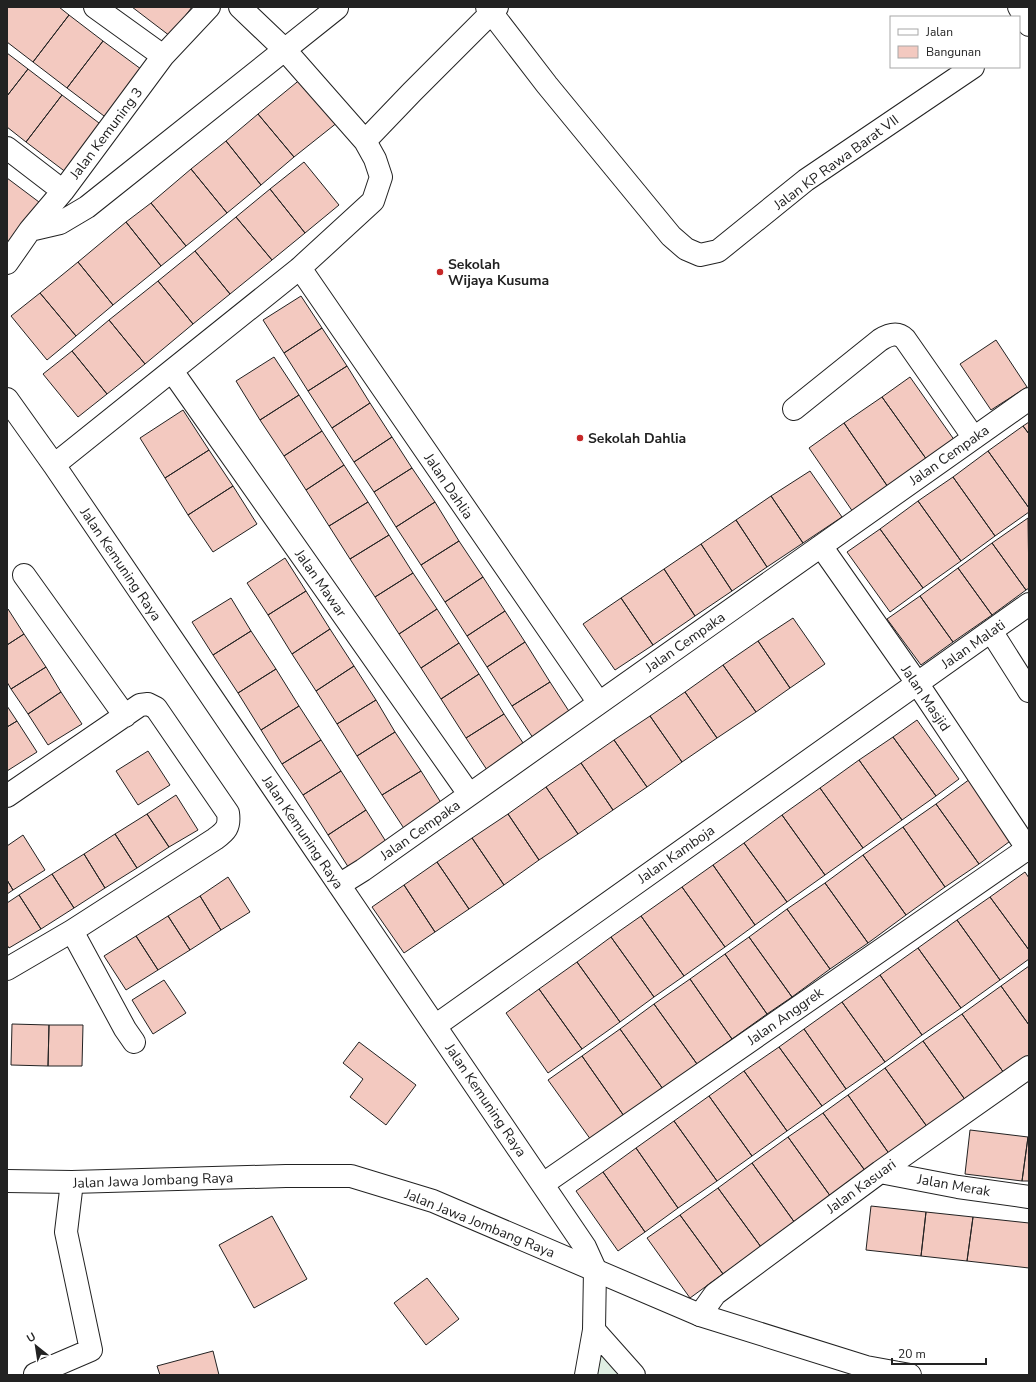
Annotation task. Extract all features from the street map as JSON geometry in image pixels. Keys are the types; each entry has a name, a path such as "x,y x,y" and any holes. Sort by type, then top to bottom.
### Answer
{"street":[{"path":"95,7 163,56"},
{"name":"Jalan Kemuning 3","path":"7,263 30,230 63,191 163,56 209,7"},
{"path":"54,465 300,268 373,201 381,178 375,158 366,141 285,50 240,7"},
{"path":"1019,7 1029,25"},
{"path":"30,230 60,223 87,207 338,8"},
{"path":"366,141 491,9"},
{"name":"Jalan KP Rawa Barat VII","path":"491,9 547,85 671,236 686,249 700,255 718,251 806,180 972,68"},
{"path":"1020,35 1029,29"},
{"path":"7,148 63,191"},
{"name":"Jalan Dahlia","path":"300,268 598,703"},
{"path":"794,409 880,340 889,335 896,334 901,335 905,339 974,438"},
{"name":"Jalan Mawar","path":"172,371 470,794"},
{"name":"Jalan Kemuning Raya","path":"7,399 54,465 543,1184 585,1248 595,1269"},
{"name":"Jalan Cempaka","path":"339,885 363,870 1029,399"},
{"name":"Jalan Masjid","path":"821,546 917,683 1028,850"},
{"path":"24,575 125,716"},
{"name":"Jalan Malati","path":"917,683 1029,604"},
{"path":"991,631 1029,691"},
{"name":"Jalan Kamboja","path":"435,1026 917,683"},
{"path":"7,796 140,705 148,704 156,708 228,813 229,820 228,827 215,839 72,931 7,968"},
{"name":"Jalan Anggrek","path":"543,1184 1028,850"},
{"path":"72,931 125,1030 134,1042"},
{"name":"Jalan Kasuari","path":"700,1315 715,1294 880,1172 1029,1067"},
{"name":"Jalan Merak","path":"880,1172 958,1187 1029,1197"},
{"name":"Jalan Jawa Jombang Raya","path":"7,1181 72,1182 286,1176 351,1176 433,1201 700,1315 866,1367 910,1375"},
{"path":"35,1374 91,1350 66,1232 72,1182"},
{"path":"586,1375 594,1330 595,1269"},
{"path":"594,1330 634,1375"}],"green space":[{"path":"594,1330 634,1375 589,1375"}],"building":[{"path":"7,7 59,7 69,15 33,62 7,42"},
{"path":"132,7 192,7 170,36"},
{"path":"69,15 103,41 67,88 33,62"},
{"path":"103,41 145,72 108,119 67,88"},
{"path":"7,53 28,69 7,96"},
{"path":"28,69 62,95 26,142 7,127 7,96"},
{"path":"302,78 338,122 294,157 258,114"},
{"path":"62,95 103,126 67,173 26,142"},
{"path":"258,114 294,157 261,185 226,141"},
{"path":"226,141 261,185 227,213 191,169"},
{"path":"304,162 339,205 305,233 270,189"},
{"path":"191,169 227,213 186,246 151,203"},
{"path":"7,178 43,205 7,252"},
{"path":"270,189 305,233 272,260 236,217"},
{"path":"151,203 186,246 161,266 126,222"},
{"path":"236,217 272,260 230,294 195,251"},
{"path":"126,222 161,266 113,305 78,262"},
{"path":"195,251 230,294 193,324 158,281"},
{"path":"78,262 113,305 76,336 40,293"},
{"path":"158,281 193,324 145,364 109,320"},
{"path":"40,293 76,336 47,360 11,316"},
{"path":"301,296 322,328 284,353 263,320"},
{"path":"109,320 145,364 107,394 72,351"},
{"path":"322,328 347,366 308,391 284,353"},
{"path":"996,340 1027,387 991,410 960,364"},
{"path":"72,351 107,394 78,417 43,374"},
{"path":"274,357 299,395 260,420 236,381"},
{"path":"347,366 370,403 332,428 308,391"},
{"path":"910,377 955,441 927,460 882,397"},
{"path":"299,395 322,431 284,456 260,420"},
{"path":"882,397 927,460 888,487 844,423"},
{"path":"370,403 392,437 354,462 332,428"},
{"path":"183,410 209,450 165,478 140,438"},
{"path":"1029,422 1029,434 1023,426"},
{"path":"844,423 888,487 853,512 809,448"},
{"path":"1023,426 1029,434 1029,508 988,451"},
{"path":"322,431 344,465 306,490 284,456"},
{"path":"392,437 412,468 374,492 354,462"},
{"path":"209,450 233,486 188,515 165,478"},
{"path":"988,451 1029,508 1029,512 995,536 953,477"},
{"path":"344,465 368,502 329,526 306,490"},
{"path":"412,468 435,502 396,527 374,492"},
{"path":"810,471 842,517 803,543 771,496"},
{"path":"953,477 995,536 961,561 918,501"},
{"path":"233,486 257,524 213,552 188,515"},
{"path":"771,496 803,543 767,567 736,520"},
{"path":"918,501 961,561 923,588 880,529"},
{"path":"368,502 389,535 350,559 329,526"},
{"path":"435,502 459,541 421,565 396,527"},
{"path":"1028,518 1029,588 1026,590 992,543"},
{"path":"736,520 767,567 732,591 701,544"},
{"path":"880,529 923,588 890,612 847,552"},
{"path":"389,535 413,573 375,597 350,559"},
{"path":"459,541 483,577 445,602 421,565"},
{"path":"992,543 1026,590 992,615 958,568"},
{"path":"701,544 732,591 695,616 664,569"},
{"path":"285,558 306,591 268,615 247,583"},
{"path":"958,568 992,615 953,642 920,596"},
{"path":"664,569 695,616 653,645 621,598"},
{"path":"413,573 437,609 399,634 375,597"},
{"path":"483,577 505,611 467,636 445,602"},
{"path":"306,591 330,629 292,654 268,615"},
{"path":"920,596 953,642 921,665 887,619"},
{"path":"231,598 251,631 213,655 192,622"},
{"path":"621,598 653,645 615,670 583,624"},
{"path":"8,609 24,634 7,645 7,610"},
{"path":"437,609 459,643 421,668 399,634"},
{"path":"505,611 525,642 487,667 467,636"},
{"path":"793,618 825,664 790,688 758,641"},
{"path":"330,629 354,666 316,691 292,654"},
{"path":"251,631 276,669 238,693 213,655"},
{"path":"24,634 46,667 11,689 7,682 7,645"},
{"path":"758,641 790,688 756,712 723,665"},
{"path":"525,642 550,682 512,706 487,667"},
{"path":"459,643 479,674 441,699 421,668"},
{"path":"723,665 756,712 717,738 685,692"},
{"path":"354,666 376,700 337,724 316,691"},
{"path":"46,667 61,692 28,714 11,689"},
{"path":"276,669 299,706 261,730 238,693"},
{"path":"479,674 504,714 466,738 441,699"},
{"path":"550,682 574,719 537,744 512,706"},
{"path":"61,692 82,724 48,745 28,714"},
{"path":"685,692 717,738 682,762 650,716"},
{"path":"376,700 395,732 357,756 337,724"},
{"path":"7,706 17,721 7,727"},
{"path":"299,706 321,740 282,764 261,730"},
{"path":"504,714 529,752 491,776 466,738"},
{"path":"650,716 682,762 647,787 614,740"},
{"path":"917,720 959,779 936,796 893,737"},
{"path":"17,721 37,752 7,771 7,727"},
{"path":"395,732 421,771 382,795 357,756"},
{"path":"893,737 936,796 902,820 859,760"},
{"path":"321,740 341,771 303,795 282,764"},
{"path":"614,740 647,787 613,810 581,763"},
{"path":"148,751 170,785 138,805 116,771"},
{"path":"859,760 902,820 863,848 820,788"},
{"path":"581,763 613,810 578,834 546,787"},
{"path":"341,771 366,810 328,835 303,795"},
{"path":"421,771 445,809 407,833 382,795"},
{"path":"970,779 1013,839 979,864 936,804"},
{"path":"546,787 578,834 539,860 508,814"},
{"path":"820,788 863,848 825,875 782,815"},
{"path":"176,795 198,830 169,847 147,814"},
{"path":"936,804 979,864 945,887 903,827"},
{"path":"366,810 390,848 352,873 328,835"},
{"path":"147,814 169,847 137,868 115,834"},
{"path":"508,814 539,860 504,885 472,838"},
{"path":"782,815 825,875 787,902 744,843"},
{"path":"903,827 945,887 906,915 863,855"},
{"path":"115,834 137,868 105,888 84,854"},
{"path":"23,835 45,870 13,890 7,880 7,846"},
{"path":"472,838 504,885 469,909 437,862"},
{"path":"744,843 787,902 755,925 713,865"},
{"path":"84,854 105,888 74,908 52,874"},
{"path":"863,855 906,915 868,943 825,883"},
{"path":"437,862 469,909 435,932 404,885"},
{"path":"713,865 755,925 725,947 682,887"},
{"path":"1025,872 1029,878 1029,950 990,897"},
{"path":"52,874 74,908 41,929 19,895"},
{"path":"228,877 250,912 221,930 200,896"},
{"path":"7,880 13,890 7,894"},
{"path":"825,883 868,943 830,969 787,909"},
{"path":"404,885 435,932 404,953 372,907"},
{"path":"682,887 725,947 684,976 641,916"},
{"path":"19,895 41,929 9,948 7,945 7,903"},
{"path":"200,896 221,930 190,950 168,916"},
{"path":"990,897 1029,950 1029,959 1000,980 957,920"},
{"path":"787,909 830,969 792,997 749,937"},
{"path":"168,916 190,950 158,970 136,936"},
{"path":"641,916 684,976 654,997 611,937"},
{"path":"957,920 1000,980 961,1008 918,948"},
{"path":"136,936 158,970 126,990 104,956"},
{"path":"611,937 654,997 620,1022 577,962"},
{"path":"749,937 792,997 767,1014 725,954"},
{"path":"918,948 961,1008 922,1035 880,975"},
{"path":"725,954 767,1014 732,1039 690,979"},
{"path":"577,962 620,1022 582,1049 539,989"},
{"path":"1029,966 1029,1025 1001,986"},
{"path":"880,975 922,1035 885,1062 842,1002"},
{"path":"690,979 732,1039 697,1064 654,1004"},
{"path":"164,980 186,1013 153,1034 132,1000"},
{"path":"1001,986 1029,1025 1029,1056 1004,1073 962,1014"},
{"path":"539,989 582,1049 548,1073 506,1013"},
{"path":"842,1002 885,1062 846,1089 804,1029"},
{"path":"654,1004 697,1064 663,1089 620,1029"},
{"path":"962,1014 1004,1073 966,1101 923,1041"},
{"path":"12,1024 49,1025 48,1066 11,1065"},
{"path":"49,1025 83,1025 82,1066 48,1066"},
{"path":"620,1029 663,1089 624,1116 582,1056"},
{"path":"804,1029 846,1089 822,1106 779,1047"},
{"path":"923,1041 966,1101 928,1128 885,1068"},
{"path":"359,1042 416,1085 386,1125 350,1097 363,1079 343,1063"},
{"path":"779,1047 822,1106 787,1131 744,1071"},
{"path":"582,1056 624,1116 591,1140 548,1080"},
{"path":"885,1068 928,1128 890,1155 848,1095"},
{"path":"744,1071 787,1131 752,1156 709,1096"},
{"path":"848,1095 890,1155 866,1172 823,1113"},
{"path":"709,1096 752,1156 717,1181 674,1121"},
{"path":"823,1113 866,1172 831,1197 788,1137"},
{"path":"674,1121 717,1181 678,1208 636,1148"},
{"path":"970,1130 1028,1137 1022,1181 965,1174"},
{"path":"788,1137 831,1197 795,1223 752,1163"},
{"path":"1028,1137 1029,1181 1022,1181"},
{"path":"636,1148 678,1208 645,1232 603,1172"},
{"path":"752,1163 795,1223 761,1247 718,1188"},
{"path":"603,1172 645,1232 618,1251 576,1191"},
{"path":"718,1188 761,1247 723,1274 680,1215"},
{"path":"871,1206 926,1212 921,1256 866,1250"},
{"path":"926,1212 973,1217 967,1261 921,1256"},
{"path":"680,1215 723,1274 690,1298 647,1238"},
{"path":"272,1216 307,1279 254,1308 219,1245"},
{"path":"973,1217 1029,1223 1029,1268 967,1261"},
{"path":"427,1278 459,1319 426,1345 394,1303"},
{"path":"213,1351 219,1375 160,1375 157,1366"}],"place":[{"name":"Sekolah Wijaya Kusuma","path":"440,272"},
{"name":"Sekolah Dahlia","path":"580,438"}]}
